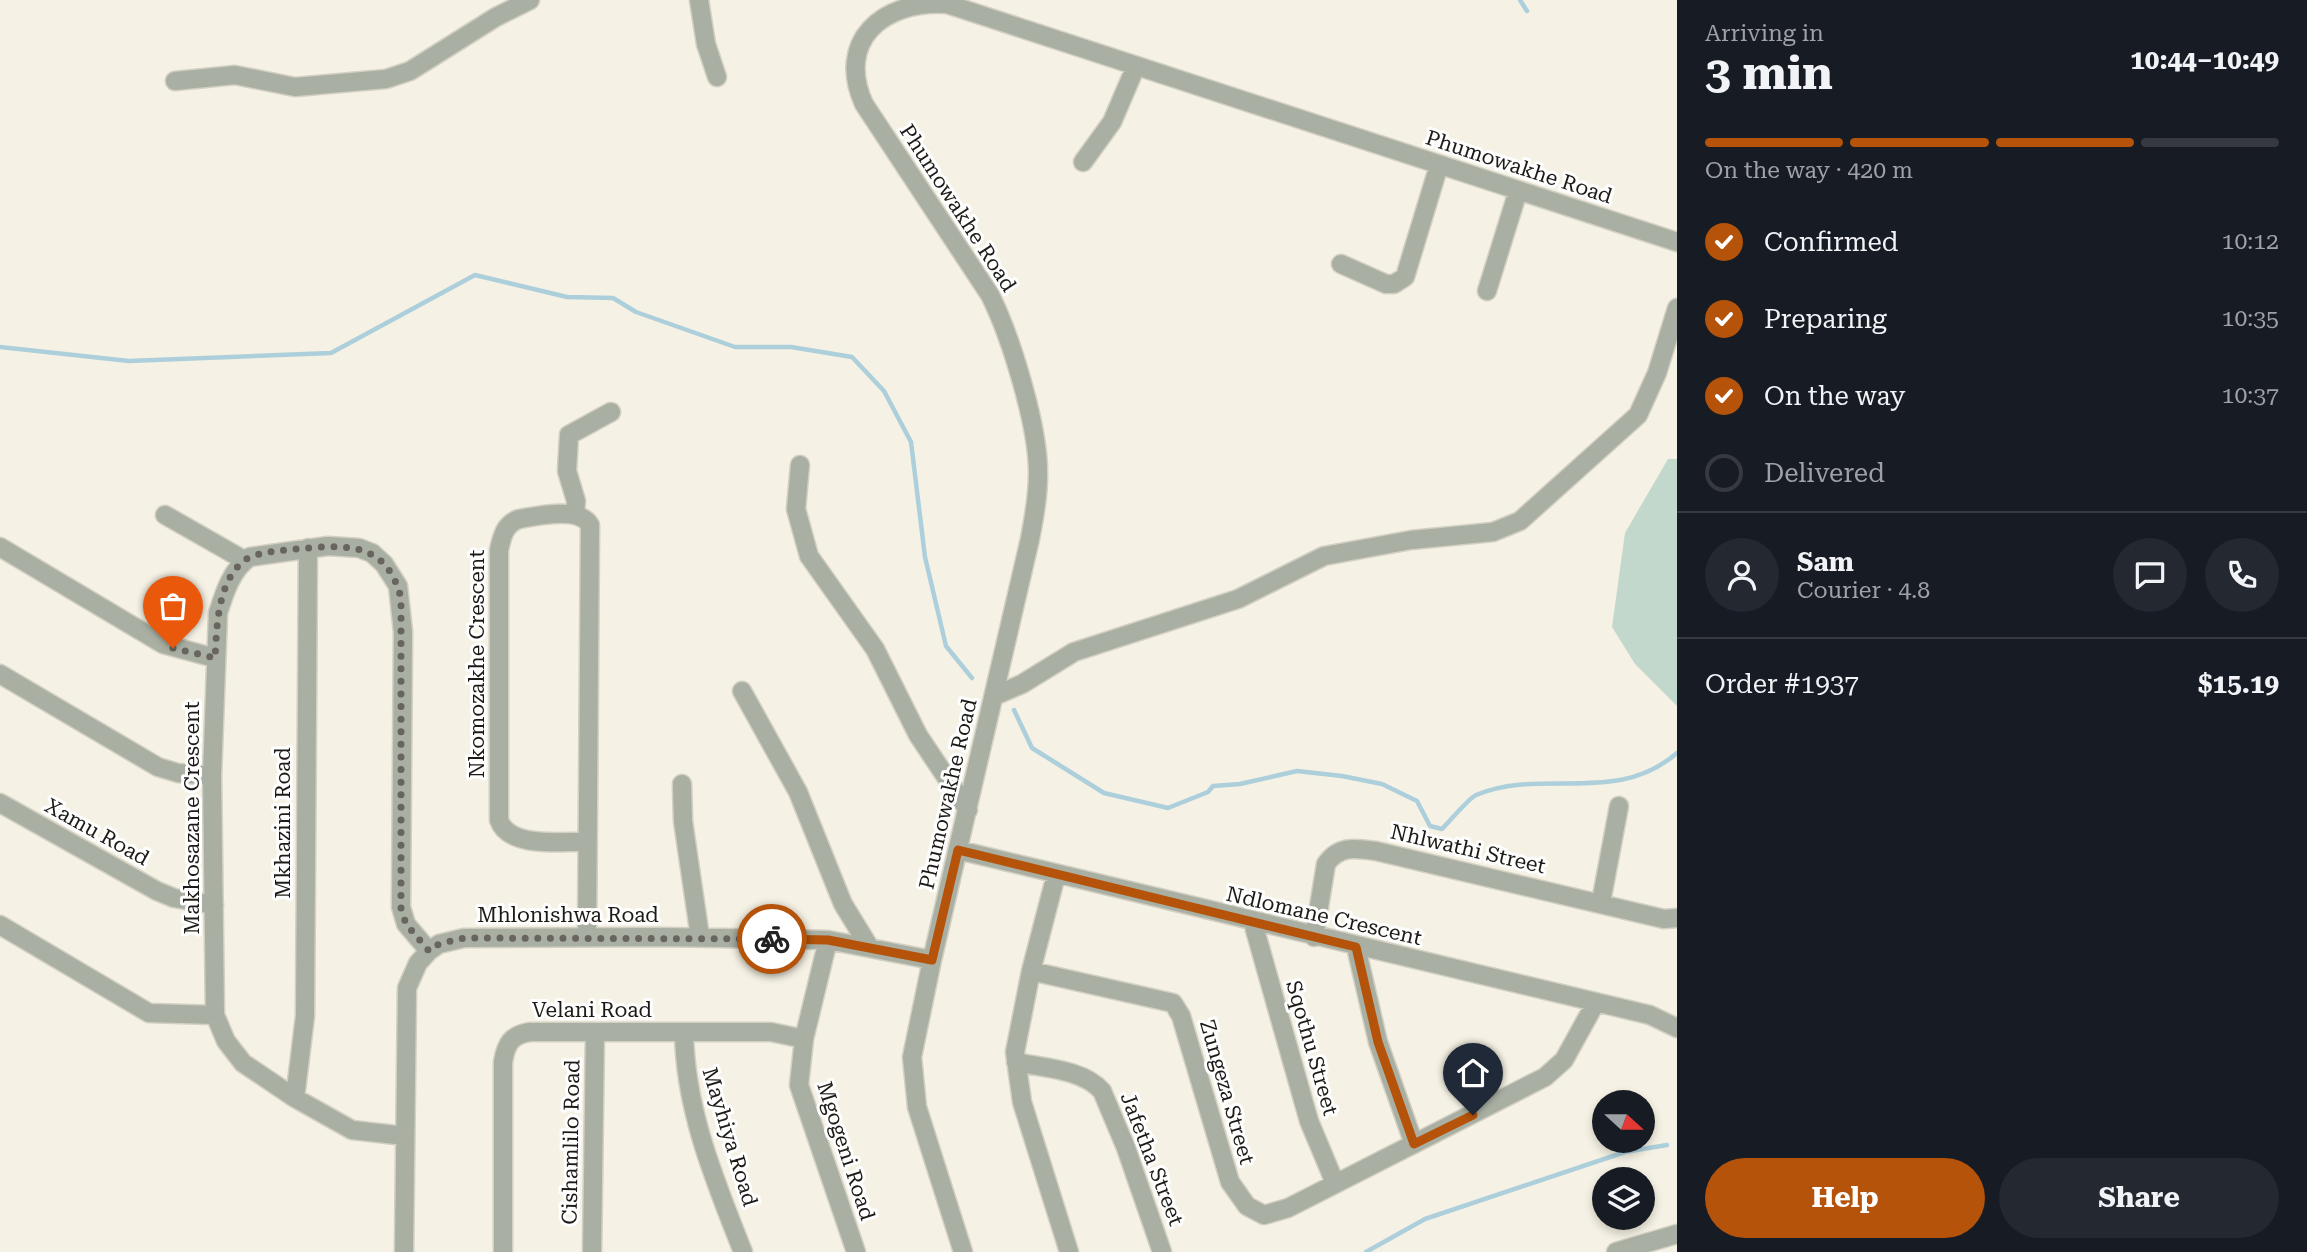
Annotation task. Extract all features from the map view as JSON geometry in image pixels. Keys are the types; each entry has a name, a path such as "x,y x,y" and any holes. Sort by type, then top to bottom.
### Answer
{"street":[{"path":"175,81 235,75 276,85 325,87 386,79 410,71 496,17 530,0"},
{"path":"699,0 706,44 717,77"},
{"name":"Phumowakhe Road","path":"963,1252 913,1083 912,1057 1030,539 1037,498 1036,453 1012,346 990,295 863,104 856,87 856,54 866,30 886,11 913,0 947,4 1677,242"},
{"path":"1083,162 1112,122 1136,66"},
{"path":"1341,264 1386,284 1394,284 1405,277 1439,165"},
{"path":"1487,291 1518,191"},
{"path":"994,696 1022,684 1074,652 1238,599 1324,556 1411,540 1484,533 1520,521 1638,415 1657,373 1677,308"},
{"path":"587,937 591,533 586,520 575,514 576,501 567,471 569,435 611,412"},
{"path":"800,465 796,509 809,556 876,649 918,735 968,810"},
{"name":"Nkomozakhe Crescent","path":"575,514 519,519 511,522 501,539 499,820 502,829 513,837 587,842"},
{"path":"165,515 244,560 261,553 345,545 372,553 393,574 398,586 403,632 401,908 406,924 429,951 418,963 407,988 404,1252"},
{"path":"0,547 163,645 215,658"},
{"name":"Mkhazini Road","path":"295,1098 305,1016 308,548"},
{"name":"Makhosazane Crescent","path":"244,560 226,589 218,613 215,658 212,776 215,1015 226,1041 243,1063 295,1098 352,1130 405,1136"},
{"path":"0,674 158,767 178,773 212,776"},
{"path":"742,691 798,792 843,904 870,948"},
{"path":"682,784 683,821 700,937"},
{"name":"Xamu Road","path":"0,803 157,891 174,898 214,905"},
{"path":"1601,902 1619,806"},
{"name":"Nhlwathi Street","path":"1314,937 1326,864 1332,855 1349,849 1376,851 1664,919 1677,918"},
{"name":"Ndlomane Crescent","path":"958,850 1253,923 1650,1015 1677,1028"},
{"path":"1056,875 1016,1040 1016,1062 1025,1114 1069,1252"},
{"name":"Sqothu Street","path":"1253,923 1309,1121 1335,1183"},
{"path":"0,925 149,1013 215,1015"},
{"name":"Mhlonishwa Road","path":"429,951 439,944 464,938 700,937 828,940 932,960"},
{"name":"Mgogeni Road","path":"828,940 804,1039 799,1070 801,1096 823,1151 856,1252"},
{"path":"1356,947 1378,1042 1414,1144"},
{"name":"Zungeza Street","path":"1031,971 1165,998 1173,1003 1181,1016 1230,1182 1247,1206 1264,1215 1272,1215 1528,1087 1556,1068 1572,1047 1596,1002"},
{"name":"Velani Road","path":"503,1252 502,1089 505,1048 514,1037 530,1032 771,1032 804,1039"},
{"name":"Cishamlilo Road","path":"592,1252 595,1032"},
{"name":"Mayhiya Road","path":"684,1032 685,1069 692,1105 715,1179 743,1252"},
{"name":"Jafetha Street","path":"1016,1062 1078,1076 1096,1084 1102,1091 1126,1148 1163,1252"},
{"path":"1616,1252 1655,1246 1677,1234"}],"green space":[{"path":"1668,459 1677,459 1677,706 1635,664 1612,627 1625,533"}],"waterway":[{"path":"1520,0 1527,11"},
{"path":"0,347 129,361 331,353 475,275 567,297 613,298 636,312 735,347 791,347 852,357 884,391 911,442 925,557 946,646 972,678"},
{"path":"1014,710 1032,748 1104,793 1168,808 1208,792 1213,786 1240,784 1297,771 1382,784 1417,801 1430,826 1442,829 1476,795 1501,787 1527,784 1604,782 1629,778 1654,769 1677,753"},
{"path":"1366,1252 1425,1219 1625,1152 1667,1145"}],"way so far":[{"path":"173,648 215,658 218,613 226,589 244,560 250,557 261,553 345,545 372,553 393,574 401,598 401,908 406,924 429,951 439,944 464,938 663,936 772,939"}],"route":[{"path":"772,939 828,940 932,960 958,850 1356,947 1378,1042 1414,1144 1473,1115"}]}
